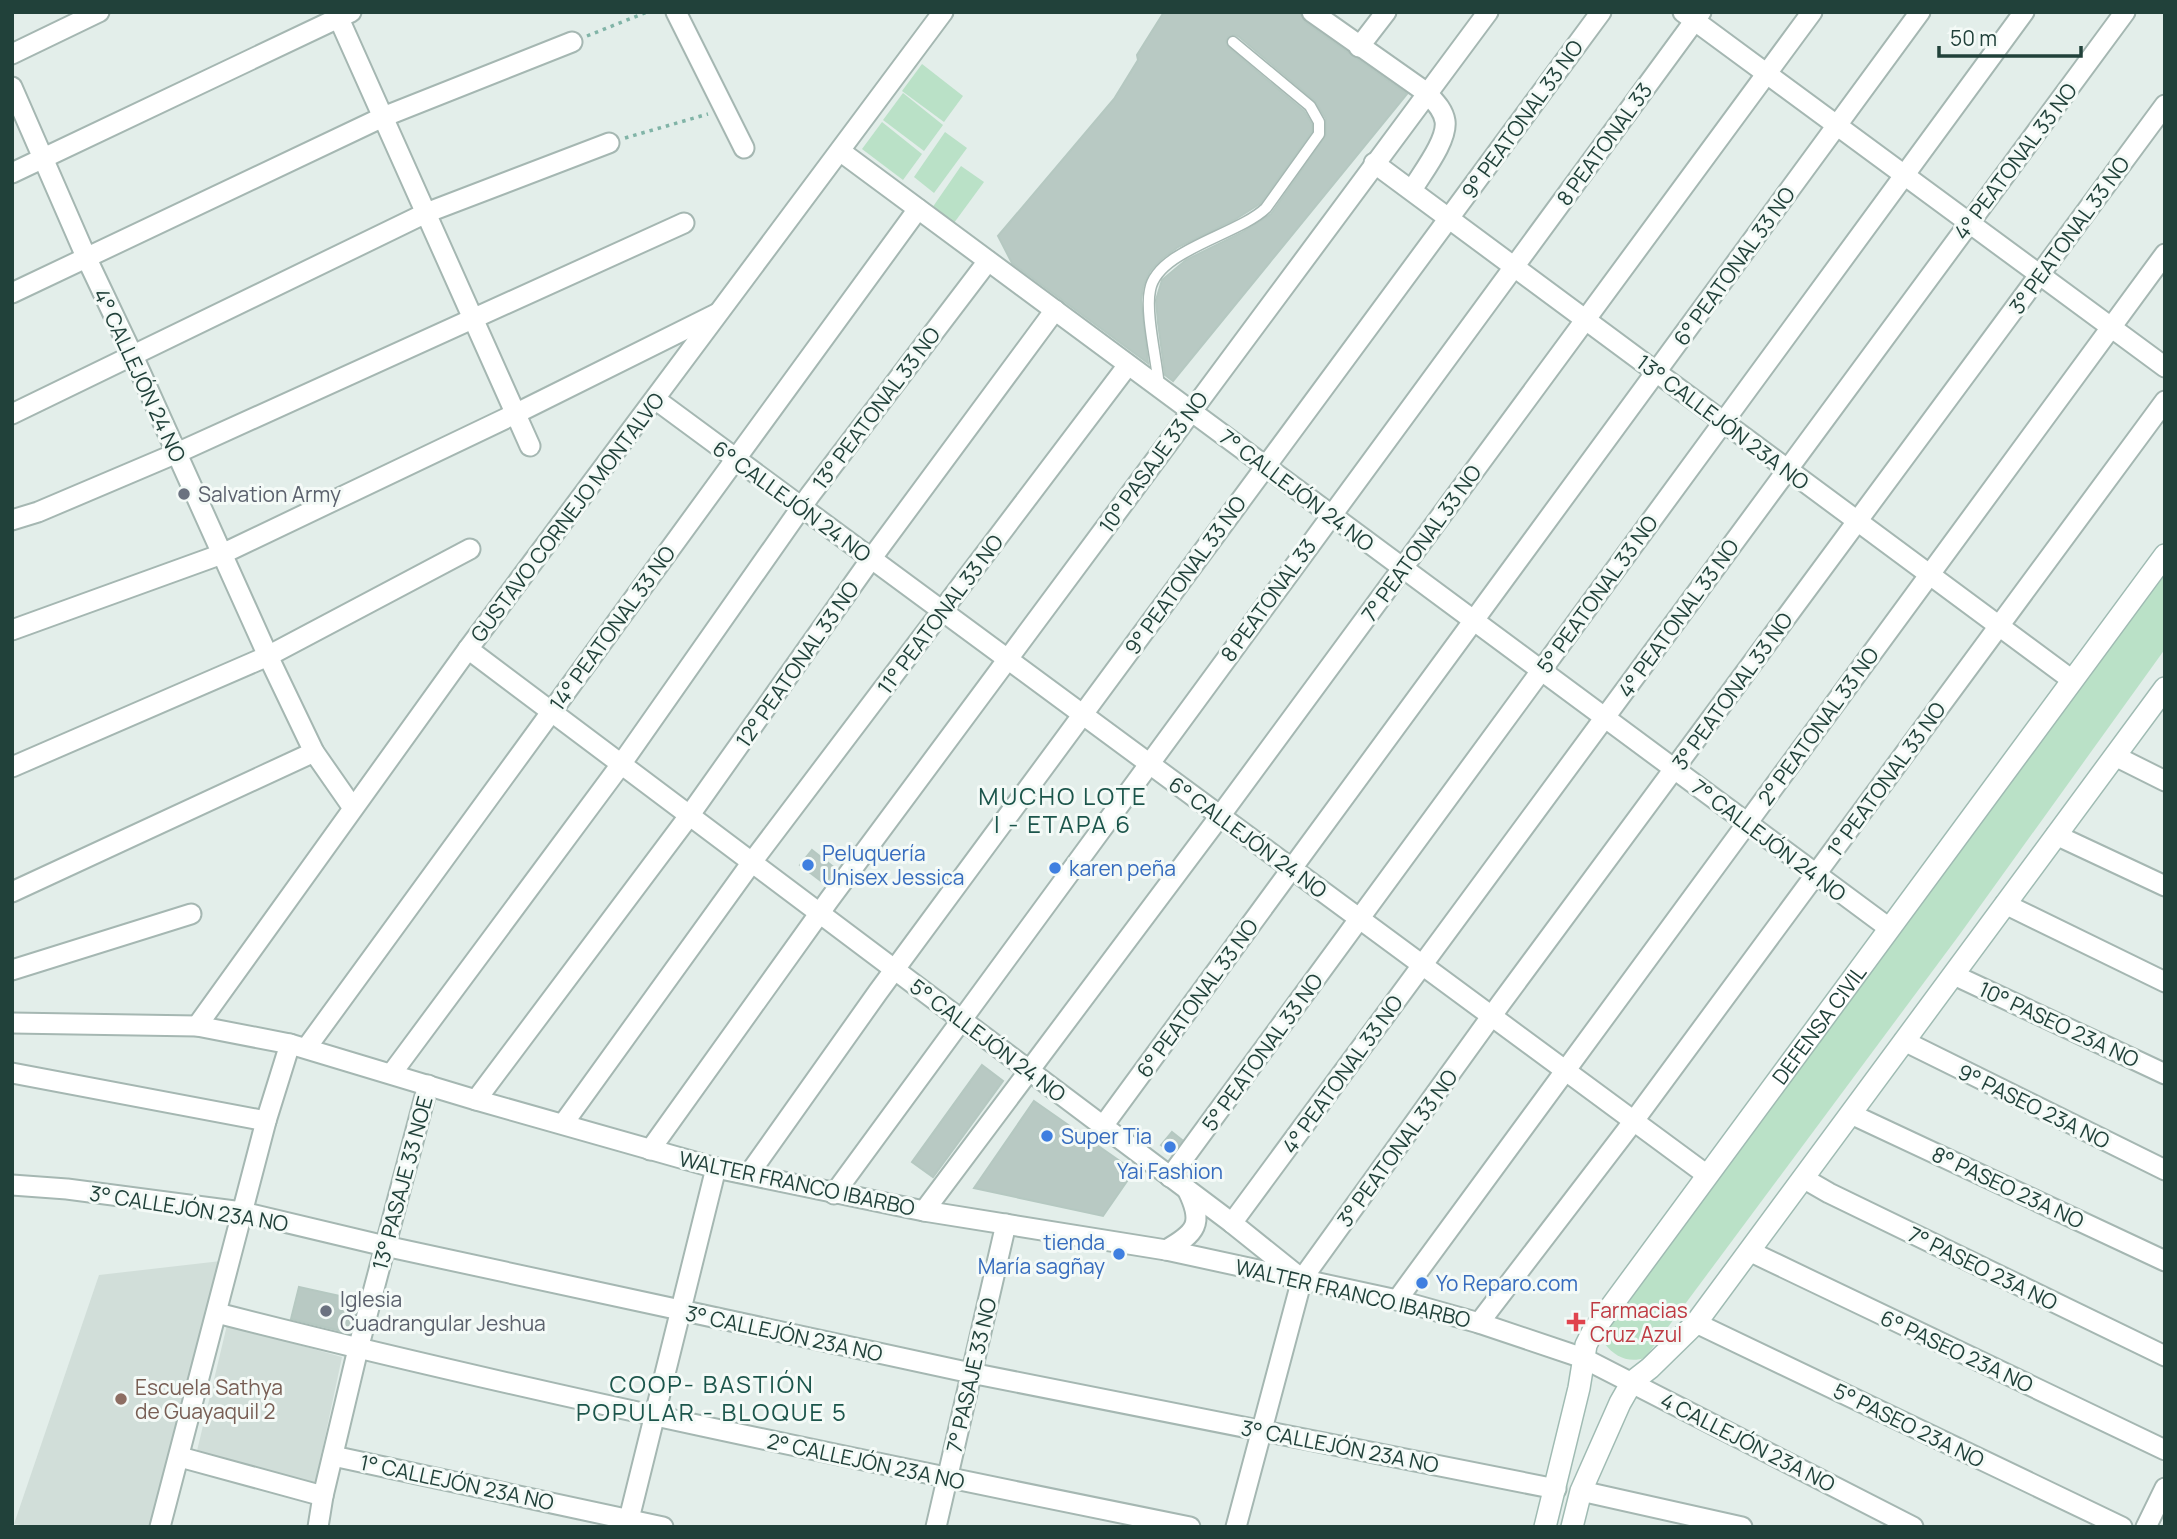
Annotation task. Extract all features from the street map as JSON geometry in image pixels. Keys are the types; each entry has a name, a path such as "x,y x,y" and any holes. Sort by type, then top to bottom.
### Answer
{"street":[{"path":"12,54 99,12"},
{"path":"676,12 744,148"},
{"name":"GUSTAVO CORNEJO MONTALVO","path":"197,1026 468,649 943,12"},
{"path":"1312,12 1427,93 1439,108 1445,121 1444,135 1412,190"},
{"path":"1359,47 1386,12"},
{"name":"10° PASAJE 33 NO","path":"650,1150 1007,659 1488,12"},
{"name":"9° PEATONAL 33 NO","path":"749,1174 894,969 1601,12"},
{"name":"7° PEATONAL 33 NO","path":"924,1210 1220,816 1812,12"},
{"name":"6° PEATONAL 33 NO","path":"1103,1126 1920,12"},
{"name":"5° PEATONAL 33 NO","path":"1170,1177 2024,12"},
{"name":"4° PEATONAL 33 NO","path":"1232,1223 2125,12"},
{"path":"12,173 342,14 383,117 530,446"},
{"path":"1693,15 1766,74 2165,367"},
{"name":"8 PEATONAL 33","path":"834,1194 1514,266 1693,15"},
{"path":"12,293 383,117 572,42"},
{"name":"4° CALLEJÓN 24 NO","path":"12,87 87,259 268,656 314,752 353,808"},
{"name":"3° PEATONAL 33 NO","path":"1302,1279 1674,769 2165,105"},
{"path":"12,414 426,213 609,143"},
{"name":"7° CALLEJÓN 24 NO","path":"840,151 1889,928"},
{"name":"13° CALLEJÓN 23A NO","path":"1374,163 2072,680"},
{"name":"14° PEATONAL 33 NO","path":"160,1527 266,1121 299,1045 551,711 918,209"},
{"path":"12,520 38,512 177,453 684,223"},
{"name":"2° PEATONAL 33 NO","path":"1397,1300 2165,254"},
{"name":"13° PEATONAL 33 NO","path":"392,1073 622,762 802,508 988,261"},
{"name":"12° PEATONAL 33 NO","path":"476,1100 690,816 871,559 1055,310"},
{"path":"12,630 222,554 516,414 720,312"},
{"name":"11° PEATONAL 33 NO","path":"563,1124 751,862 1128,365"},
{"name":"6° CALLEJÓN 24 NO","path":"655,399 1707,1175"},
{"name":"1° PEATONAL 33 NO","path":"1479,1323 1633,1122 2165,401"},
{"path":"12,767 268,656 470,549"},
{"name":"DEFENSA CIVIL","path":"1545,1527 1579,1388 1586,1345 1593,1331 2165,555"},
{"name":"5° CALLEJÓN 24 NO","path":"468,649 622,762 1027,1071 1232,1223 1302,1279"},
{"path":"1572,1527 1581,1491 1632,1382 1696,1323 2164,690"},
{"path":"12,892 314,752"},
{"path":"2115,756 2165,781"},
{"path":"2056,835 2165,886"},
{"path":"2005,905 2165,982"},
{"path":"12,970 191,914"},
{"name":"10° PASEO 23A NO","path":"1954,975 2165,1074"},
{"name":"WALTER FRANCO IBARBO","path":"12,1023 197,1026 299,1045 476,1100 716,1168 834,1194 1166,1250 1302,1279 1397,1300 1479,1323 1583,1358"},
{"name":"9° PASEO 23A NO","path":"1904,1041 2165,1170"},
{"path":"12,1073 266,1121"},
{"name":"13° PASAJE 33 NOE","path":"318,1527 358,1349 428,1085"},
{"name":"8° PASEO 23A NO","path":"1850,1114 2165,1261"},
{"path":"627,1523 716,1168"},
{"name":"7° PASEO 23A NO","path":"1803,1178 2165,1356"},
{"name":"3° CALLEJÓN 23A NO","path":"12,1185 67,1189 242,1212 385,1246 971,1373 1556,1489"},
{"path":"1166,1250 1189,1236 1195,1227 1195,1205 1188,1190"},
{"name":"7° PASAJE 33 NO","path":"936,1527 1006,1224"},
{"name":"6° PASEO 23A NO","path":"1749,1251 2165,1450"},
{"path":"1236,1527 1302,1279"},
{"name":"2° CALLEJÓN 23A NO","path":"217,1313 358,1349 655,1417 1190,1527"},
{"name":"5° PASEO 23A NO","path":"1696,1323 2122,1527"},
{"name":"4 CALLEJÓN 23A NO","path":"1583,1358 1913,1527"},
{"name":"1° CALLEJÓN 23A NO","path":"333,1455 627,1523 663,1527"},
{"path":"180,1457 323,1496"},
{"path":"2146,1527 2165,1488"},
{"path":"1581,1491 1742,1527"}],"lane":[{"path":"1159,387 1150,306 1150,289 1158,273 1178,256 1255,218 1266,208 1319,134 1319,122 1310,106 1233,42"}],"path":[{"path":"572,42 647,12"},
{"path":"609,143 726,109"}],"shaded area":[{"name":"Escuela Sathya de Guayaquil 2","path":"221,1261 154,1527 35,1527 14,1524 99,1275"},
{"path":"227,1325 342,1357 315,1484 196,1455"}],"green space":[{"path":"922,64 963,96 944,122 902,91"},
{"path":"903,93 943,125 924,151 883,120"},
{"path":"882,122 922,154 903,180 862,149"},
{"path":"945,132 967,148 934,193 914,177"},
{"path":"961,166 984,182 951,227 930,211"},
{"path":"2165,566 2165,649 1960,934 1645,1358 1633,1360 1617,1355 1604,1343 1605,1327"}],"building":[{"path":"1164,12 1300,12 1305,22 1407,94 1173,381 1165,375 1158,323 1156,300 1162,280 1186,260 1241,233 1271,214 1326,135 1326,119 1315,101 1238,36 1228,37 1228,47 1304,111 1312,124 1312,132 1261,203 1234,220 1178,247 1150,271 1141,300 1148,363 1012,263 998,236 1114,99"},
{"path":"812,850 836,869 825,884 800,865"},
{"path":"982,1065 1003,1081 933,1177 912,1162"},
{"name":"Super Tia","path":"1034,1101 1134,1171 1103,1216 974,1188"},
{"path":"1172,1132 1182,1140 1172,1154 1161,1145"},
{"name":"Iglesia Cuadrangular Jeshua","path":"299,1287 358,1300 350,1333 291,1319"}],"place":[{"name":"Salvation Army","path":"184,494"},
{"name":"Peluquería Unisex Jessica","path":"808,865"},
{"name":"karen peña","path":"1055,868"},
{"name":"Super Tia","path":"1047,1136"},
{"name":"Yai Fashion","path":"1170,1147"},
{"name":"tienda María sagñay","path":"1119,1254"},
{"name":"Yo Reparo.com","path":"1422,1283"},
{"name":"Iglesia Cuadrangular Jeshua","path":"326,1311"},
{"name":"Farmacias Cruz Azul","path":"1576,1322"},
{"name":"Escuela Sathya de Guayaquil 2","path":"121,1399"}],"district":[{"name":"MUCHO LOTE I - ETAPA 6","path":"1063,809"},
{"name":"COOP- BASTIÓN POPULAR - BLOQUE 5","path":"712,1397"}]}
